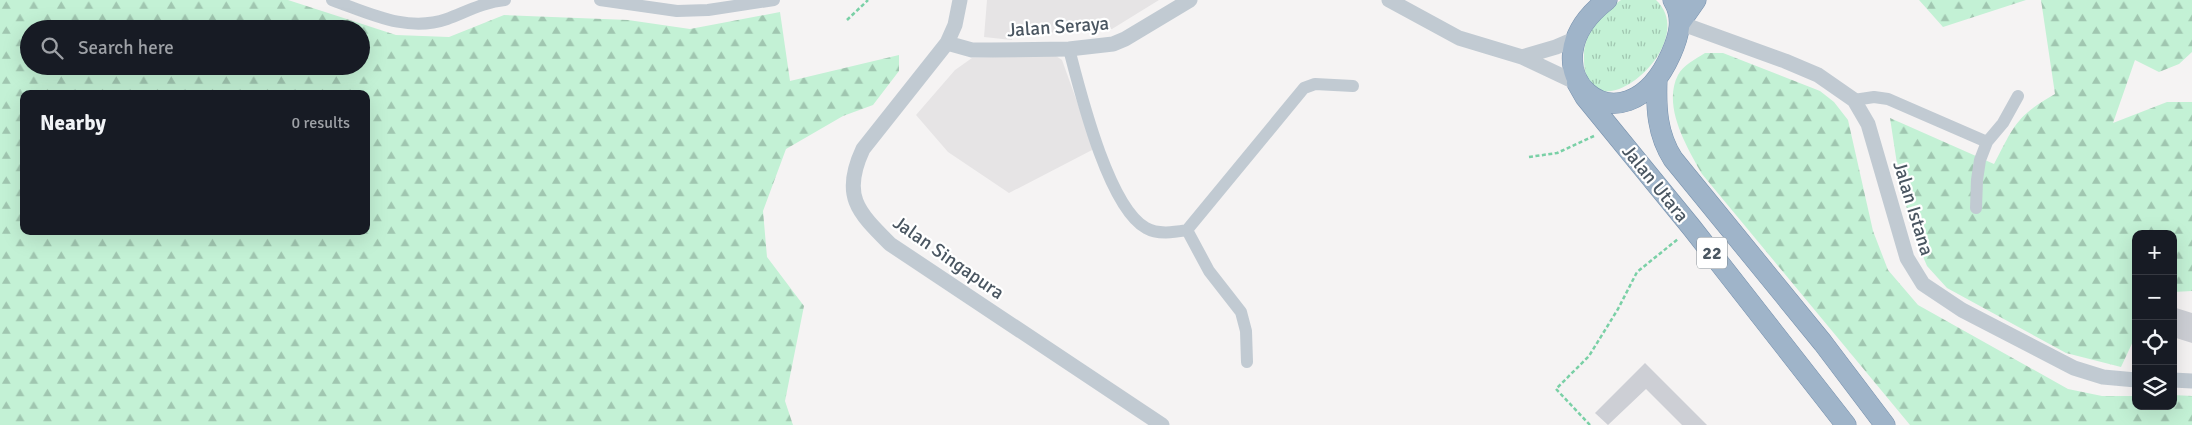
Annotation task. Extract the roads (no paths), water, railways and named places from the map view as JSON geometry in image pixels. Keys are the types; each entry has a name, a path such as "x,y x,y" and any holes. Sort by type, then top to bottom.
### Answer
{"highway":[{"name":"22","path":"1577,83 1572,61 1577,38 1591,14 1607,0"},
{"path":"1577,83 1597,100 1611,103 1624,102 1637,97 1657,80 1674,48 1680,23 1678,8 1673,0"},
{"path":"1680,23 1696,0"},
{"name":"Jalan Utara","path":"1657,80 1660,129 1665,146 1673,159 1823,343 1885,425"},
{"name":"Jalan Utara","path":"1577,83 1585,97 1692,228 1846,425"}],"street":[{"path":"332,0 387,20 419,24 446,20 483,5 505,0"},
{"path":"600,0 678,11 708,10 774,0"},
{"name":"Jalan Singapura","path":"960,0 955,25 947,43 863,149 856,164 852,181 855,199 861,215 890,244 1162,425"},
{"name":"Jalan Seraya","path":"947,43 972,50 1069,49 1113,44 1125,40 1190,0"},
{"path":"1389,0 1459,38 1522,57 1577,83"},
{"name":"Jalan Istana","path":"1680,23 1802,68 1818,76 1854,100 1868,124 1907,258 1923,284 1956,307 2074,368 2103,377 2132,380"},
{"path":"1522,57 1556,47 1577,38"},
{"path":"1069,49 1080,93 1119,199 1133,218 1148,229 1170,233 1187,230 1252,154 1297,94 1315,84 1353,86"},
{"path":"1976,208 1977,180 1987,142 2003,123 2018,96"},
{"path":"1854,100 1874,97 1888,99 1987,142"},
{"path":"1187,230 1209,271 1241,312 1246,331 1247,362"},
{"path":"2177,380 2192,381"}]}
